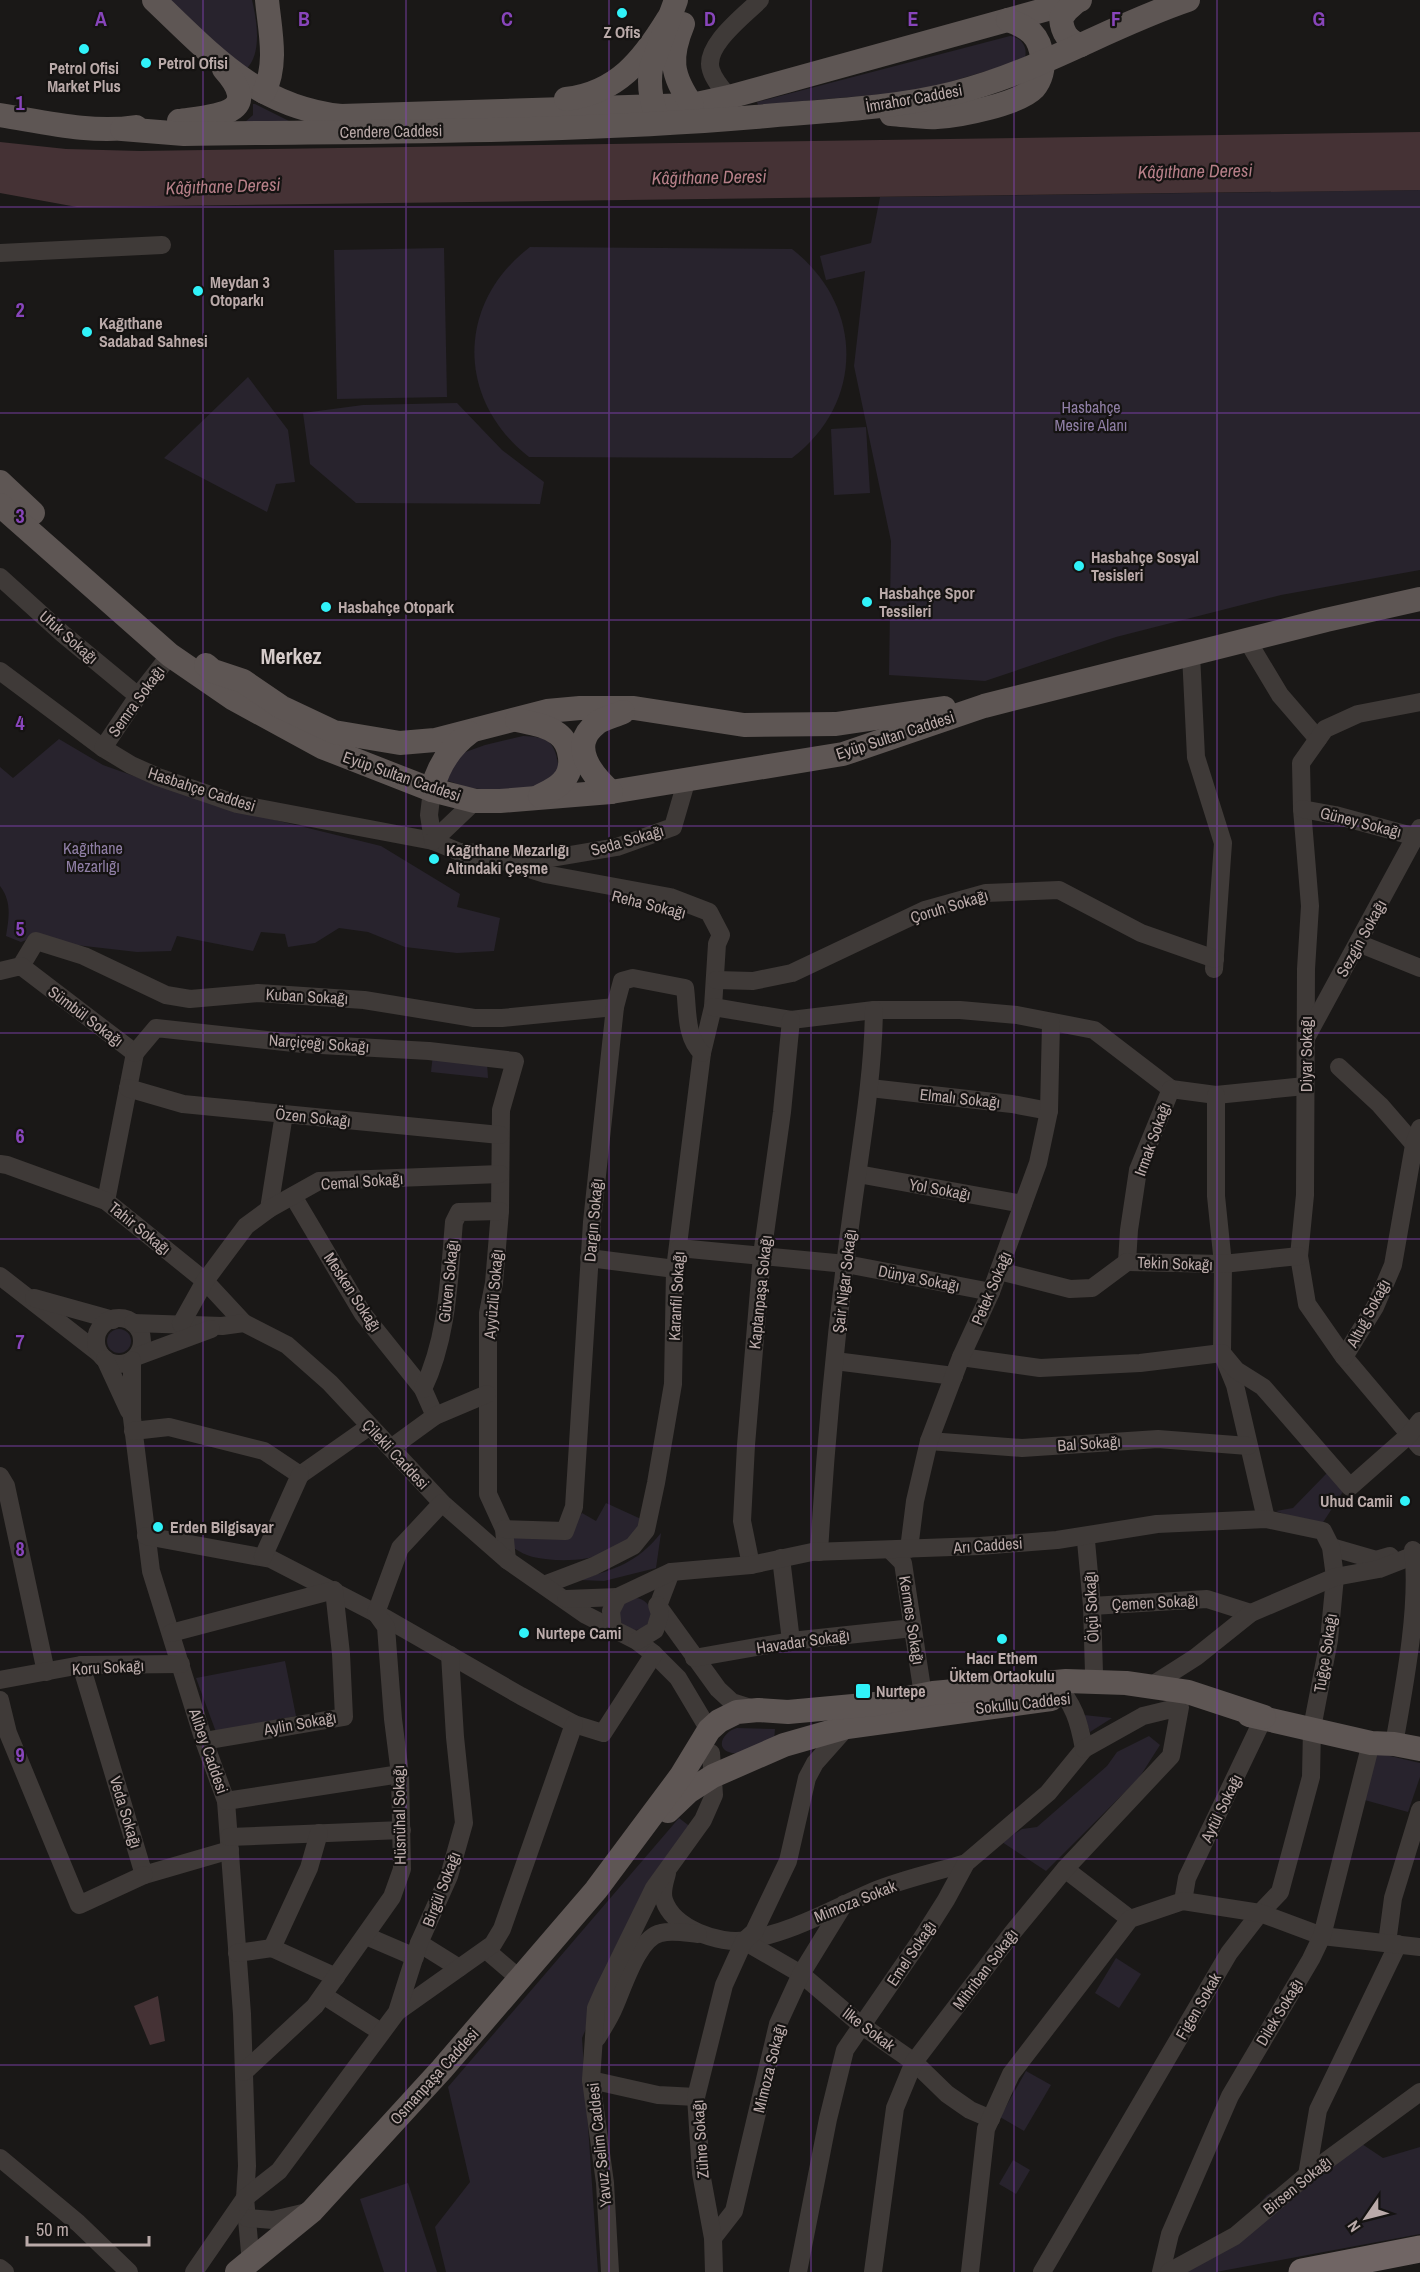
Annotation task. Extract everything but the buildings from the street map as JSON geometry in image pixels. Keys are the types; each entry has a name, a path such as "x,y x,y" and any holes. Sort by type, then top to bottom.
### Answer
{"highway":[{"path":"1302,2272 1420,2249"}],"main road":[{"path":"0,116 122,129 226,114 234,110 239,103 240,91 235,81 213,56 153,0"},
{"path":"264,92 270,80 273,64 267,0"},
{"path":"693,0 680,31 673,62 678,82 692,105 729,98 1079,0"},
{"path":"1079,0 1066,10 1061,18 1068,38 1073,43 1081,45"},
{"path":"1043,63 1132,21 1188,0"},
{"path":"672,10 650,79 657,116 838,110 937,117 961,114 1021,97 1034,88 1039,80 1043,63 1040,42 1035,35 1020,24 1008,20"},
{"path":"527,109 552,100 585,96 609,87 641,59 672,10"},
{"name":"Cendere Caddesi","path":"213,56 243,80 264,92 304,110 341,116 527,109 657,116"},
{"path":"0,100 59,124"},
{"name":"Cendere Caddesi","path":"122,129 184,134 657,116 692,105"},
{"name":"Eyüp Sultan Caddesi","path":"0,482 142,614 213,671 243,681 281,707 334,732 400,743 435,740 547,711 580,708 634,708 744,724 836,724 935,709 984,706"},
{"name":"Eyüp Sultan Caddesi","path":"0,505 170,655 234,699 322,747 432,790 475,801 535,799 611,792 843,754 984,706 1420,599"},
{"path":"611,792 596,779 587,766 583,750 587,735 597,723 634,708"},
{"path":"513,719 546,726 559,735 568,748 570,763 565,779 535,799"},
{"path":"432,790 438,769 446,755 466,735 478,728"},
{"name":"Sokullu Caddesi","path":"1184,1699 1094,1696 1061,1690 1033,1700 847,1727 808,1740 714,1758 718,1721 737,1712 758,1710 788,1712 875,1704 923,1695 1061,1690 1126,1683 1149,1687 1184,1699 1312,1728 1420,1749"},
{"path":"784,1745 792,1730 788,1712"},
{"name":"Osmanpaşa Caddesi","path":"244,2267 312,2211 442,2069 596,1890 681,1776 714,1758"},
{"name":"Osmanpaşa Caddesi","path":"615,1863 688,1792 714,1758"}],"street":[{"path":"729,98 711,72 711,55 719,40 760,0"},
{"path":"0,253 162,245"},
{"name":"Ufuk Sokağı","path":"0,577 63,634 138,696"},
{"path":"1247,640 1280,695 1318,739"},
{"name":"Çoruh Sokağı","path":"716,980 753,981 792,973 925,910 986,893 1059,890 1141,933 1214,965 1223,843 1196,756 1191,654"},
{"name":"Semra Sokağı","path":"103,748 138,696 170,655"},
{"name":"Hasbahçe Caddesi","path":"0,671 103,748 131,765 158,777 237,804 433,841"},
{"name":"Diyar Sokağı","path":"1416,1434 1344,1357 1307,1304 1299,1256 1305,1195 1306,969 1310,906 1302,808 1301,763 1324,729 1358,714 1420,702"},
{"name":"Seda Sokağı","path":"502,866 516,860 528,862 617,847 673,828 687,779"},
{"path":"432,790 429,814 433,841"},
{"path":"433,841 475,801"},
{"name":"Güney Sokağı","path":"1302,808 1419,834"},
{"name":"Sezgin Sokağı","path":"1306,1039 1419,834"},
{"name":"Reha Sokağı","path":"433,841 462,852 478,853 502,866 670,897 709,912 720,935 717,944"},
{"name":"Kuban Sokağı","path":"21,966 36,941 84,956 166,995 190,999 258,993 364,1000 474,1018 502,1018 615,1007"},
{"path":"1358,943 1420,968"},
{"name":"Karanfil Sokağı","path":"544,1585 594,1566 633,1546 646,1530 657,1483 673,1384 675,1269 702,1053 713,1007 717,944"},
{"path":"0,971 21,966"},
{"name":"Sümbül Sokağı","path":"21,966 135,1053 106,1201"},
{"name":"Dargın Sokağı","path":"504,1529 565,1532 574,1507 589,1258 615,1007 622,981 633,978 685,988 690,1034 693,1045 702,1053"},
{"path":"713,1007 791,1020 874,1010 960,1010 1017,1015 1094,1030 1170,1089 1216,1095 1305,1086"},
{"name":"Şair Nigar Sokağı","path":"819,1552 826,1439 846,1264 870,1088 874,1010"},
{"name":"Kaptanpaşa Sokağı","path":"751,1565 742,1521 746,1445 762,1255 782,1112 791,1020"},
{"name":"Petek Sokağı","path":"909,1549 915,1501 929,1442 961,1357 991,1292 1038,1163 1049,1111 1052,1023"},
{"name":"Narçiçeğı Sokağı","path":"135,1053 156,1028 303,1044 429,1051 515,1061"},
{"name":"Ayyüzlü Sokağı","path":"507,1560 504,1529 488,1494 488,1313 495,1283 500,1211 501,1110 515,1061"},
{"path":"1339,1067 1418,1142"},
{"name":"Özen Sokağı","path":"128,1088 183,1104 500,1135"},
{"name":"Elmalı Sokağı","path":"870,1088 1012,1104 1049,1111"},
{"name":"Irmak Sokağı","path":"1127,1262 1129,1230 1138,1170 1170,1089"},
{"path":"1216,1095 1216,1196 1223,1264 1222,1353 1235,1385 1266,1519"},
{"path":"269,1209 284,1114"},
{"name":"Altuğ Sokağı","path":"1344,1357 1375,1307 1393,1265 1418,1142"},
{"name":"Tahir Sokağı","path":"0,1164 106,1201 205,1281 244,1323"},
{"name":"Cemal Sokağı","path":"181,1324 205,1281 246,1226 269,1209 319,1181 500,1174"},
{"name":"Yol Sokağı","path":"858,1174 1023,1204"},
{"name":"Mesken Sokağı","path":"293,1196 363,1314 423,1389 435,1416"},
{"name":"Güven Sokağı","path":"423,1389 434,1367 444,1328 454,1222 459,1212 500,1211"},
{"name":"Dünya Sokağı","path":"679,1248 846,1264 991,1292"},
{"name":"Tekin Sokağı","path":"1127,1262 1223,1264 1299,1256"},
{"path":"589,1258 675,1269"},
{"path":"999,1271 1070,1289 1092,1288 1127,1262"},
{"path":"0,1276 103,1357 119,1364 222,1326"},
{"path":"24,1295 113,1320"},
{"path":"103,1357 96,1341 101,1327 120,1318 133,1323 222,1326 244,1323"},
{"path":"133,1323 141,1335 141,1349 135,1358"},
{"name":"Çilekli Caddesi","path":"244,1323 287,1345 330,1383 442,1503 507,1560 586,1615 637,1641 654,1654 678,1678 714,1758"},
{"path":"961,1357 1040,1368 1140,1363 1222,1353"},
{"path":"1222,1353 1236,1370 1263,1387 1350,1487 1416,1434"},
{"name":"Alibey Caddesi","path":"103,1357 132,1425"},
{"name":"Alibey Caddesi","path":"135,1358 132,1425 152,1571 204,1741 226,1801 244,2072 247,2166 244,2267"},
{"path":"835,1361 954,1376"},
{"path":"391,1448 435,1416 487,1394"},
{"path":"132,1425 169,1427 264,1451 300,1475"},
{"path":"263,1557 300,1475 370,1426"},
{"name":"Bal Sokağı","path":"929,1442 1022,1448 1158,1438 1248,1446"},
{"path":"0,1476 6,1486 46,1672"},
{"path":"376,1613 400,1548 442,1503"},
{"name":"Arı Caddesi","path":"672,1572 751,1565 819,1552 980,1546 1057,1540 1157,1524 1266,1519 1323,1532 1330,1547"},
{"path":"146,1536 263,1557 334,1590 574,1724 603,1733 654,1654"},
{"name":"Ölçü Sokağı","path":"1086,1541 1092,1606 1094,1673"},
{"path":"1330,1547 1376,1560 1417,1551"},
{"name":"Tuğçe Sokağı","path":"1312,1728 1329,1640 1335,1577 1330,1547"},
{"name":"Kermes Sokağı","path":"890,1550 903,1563 923,1695"},
{"path":"1149,1687 1196,1657 1251,1613 1335,1577 1379,1569 1417,1551"},
{"name":"Dilek Sokağı","path":"1161,2272 1170,2234 1230,2096 1311,1959 1322,1936 1383,1743 1416,1599 1417,1551"},
{"path":"782,1558 791,1641"},
{"path":"566,1599 625,1594 672,1572"},
{"path":"637,1641 655,1630 659,1623 658,1606 672,1572"},
{"path":"171,1633 334,1590"},
{"name":"Aylin Sokağı","path":"204,1741 344,1717 341,1654 334,1590"},
{"path":"625,1594 658,1606 718,1689 732,1702 758,1710"},
{"path":"613,1629 611,1611 625,1594"},
{"name":"Çemen Sokağı","path":"1092,1606 1207,1599 1251,1613"},
{"name":"Hüsnühal Sokağı","path":"244,2072 315,2006 392,1897 402,1869 400,1774 386,1628 376,1613"},
{"name":"Havadar Sokağı","path":"694,1658 791,1641 913,1628"},
{"name":"Birgül Sokağı","path":"245,2198 279,2171 396,2012 417,1950 449,1876 464,1823 455,1737 450,1655"},
{"name":"Mihriban Sokağı","path":"873,2272 895,2108 914,2062 1013,1932 1065,1869 1171,1756 1196,1657"},
{"name":"Koru Sokağı","path":"0,1680 81,1665 181,1664"},
{"name":"Veda Sokağı","path":"81,1665 144,1875"},
{"path":"1061,1690 1079,1721 1084,1749 1143,1716 1184,1699"},
{"path":"0,1700 8,1733 79,1905 144,1875 229,1844 319,1833 402,1830"},
{"name":"Aytül Sokağı","path":"1183,1901 1187,1878 1264,1717"},
{"path":"520,1979 486,1950 493,1944 502,1929 574,1724"},
{"name":"Zühre Sokağı","path":"714,2272 712,2238 701,2174 696,2097 724,1985 744,1941 754,1932 788,1861 807,1778 815,1763 847,1727"},
{"name":"Figen Sokak","path":"1042,2272 1229,1953 1260,1913 1280,1892 1311,1777 1312,1728"},
{"name":"Emel Sokağı","path":"798,2272 828,2119 845,2050 921,1941 966,1863 1048,1793 1084,1749"},
{"path":"594,2042 596,2008 640,1914 654,1888 703,1820 714,1795 714,1758"},
{"path":"226,1801 400,1774"},
{"path":"1307,2175 1317,2110 1393,1943 1393,1898 1420,1810"},
{"path":"272,1948 309,1868 319,1833"},
{"name":"Mimoza Sokak","path":"744,1941 797,1926 876,1890 966,1863"},
{"path":"1065,1869 1130,1919"},
{"path":"668,1871 663,1886 664,1900 679,1919 698,1934 725,1940 744,1941"},
{"path":"970,2272 986,2129 1011,2074 1130,1919 1183,1901 1260,1913 1322,1936 1420,1947"},
{"name":"Mimoza Sokağı","path":"712,2238 734,2211 778,2024 801,1974 844,1904"},
{"name":"Yavuz Selim Caddesi","path":"610,2272 605,2183 591,2080 594,2042 612,2013 631,1967 652,1936 662,1932 698,1934"},
{"path":"366,1936 417,1950 459,1968"},
{"name":"İlke Sokak","path":"744,1941 801,1974 861,2025 914,2062 947,2094 970,2110 991,2118"},
{"path":"237,1953 272,1948 336,1977"},
{"name":"Birgül Sokağı","path":"396,2012 486,1950"},
{"path":"323,1995 381,2032"},
{"path":"591,2080 658,2096 696,2097"},
{"name":"Birsen Sokağı","path":"1169,2272 1235,2236 1307,2175 1420,2092"},
{"path":"0,2158 78,2223 129,2272"},
{"path":"194,2272 245,2198"},
{"path":"247,2218 273,2220 312,2211"},
{"path":"228,2222 244,2267"},
{"path":"0,2268 5,2272"}],"green space":[{"path":"167,0 252,0 257,38 254,57 250,65 244,71"},
{"path":"1010,36 1023,44 1026,52 1024,60 919,91 758,105 757,102"},
{"path":"253,104 289,121 244,123 253,115"},
{"name":"Hasbahçe Mesire Alanı","path":"1420,190 1420,570 1281,595 1116,637 985,681 889,675 891,541 854,366 865,271 826,280 820,256 871,243 880,197"},
{"path":"530,247 792,249 816,272 833,298 843,325 846,354 843,382 833,410 816,436 792,458 529,457 505,434 488,408 478,380 474,352 478,323 488,295 506,270"},
{"path":"444,248 447,397 337,399 334,250"},
{"path":"248,377 288,430 295,482 276,484 267,512 164,458"},
{"path":"457,403 502,450 544,482 540,504 356,503 310,464 303,413 363,405"},
{"path":"866,427 870,493 834,495 831,429"},
{"path":"523,736 546,740 556,753 559,770 537,789 503,791 469,788 446,780 460,754"},
{"name":"Kağıthane Mezarlığı","path":"59,739 103,765 218,806 381,846 460,894 457,907 500,918 494,951 457,953 405,947 368,932 339,928 315,943 288,947 285,934 261,932 253,951 177,936 171,951 137,952 67,944 39,935 21,942 6,936 8,904 0,886 0,767 13,778"},
{"path":"433,1054 487,1063 488,1078 431,1072"},
{"path":"119,1329 124,1330 130,1336 130,1346 124,1352 119,1353 114,1352 108,1346 107,1341 108,1336 114,1330"},
{"path":"1327,1473 1344,1490 1320,1527 1276,1511 1293,1508"},
{"path":"606,1503 641,1519 635,1533 612,1551 580,1559 563,1560 530,1556 508,1545 510,1533 563,1538 582,1513 596,1521"},
{"path":"661,1533 656,1568 604,1581 580,1580 625,1564 643,1552"},
{"path":"635,1598 647,1602 651,1614 647,1626 635,1630 623,1626 619,1614 623,1602"},
{"path":"285,1661 296,1716 216,1732 196,1678"},
{"path":"1084,1715 1112,1718 1090,1732"},
{"path":"737,1728 775,1729 774,1741 742,1753 726,1751 722,1740"},
{"path":"1149,1736 1160,1745 1139,1778 1046,1871 1002,1842 1022,1829 1037,1827 1107,1766 1117,1752"},
{"path":"1373,1752 1420,1763 1420,1777 1408,1812 1361,1799"},
{"path":"679,1818 692,1828 644,1892 582,2038 598,2272 446,2272 435,2227 470,2182 448,2087"},
{"path":"1116,1958 1141,1974 1119,2008 1095,1993"},
{"path":"1026,2071 1051,2085 1024,2131 1000,2117"},
{"path":"1362,2144 1383,2158 1420,2147 1420,2234 1216,2272 1176,2272 1235,2231 1267,2195"},
{"path":"1013,2160 1030,2170 1016,2194 999,2184"},
{"path":"408,2183 437,2272 384,2272 360,2199"}],"water":[{"name":"Kâğıthane Deresi","path":"1420,132 1420,190 77,207 0,193 0,142 66,149 140,151"},
{"path":"158,1996 165,2041 150,2045 134,2006"}],"place":[{"name":"Z Ofis","path":"622,13"},
{"name":"Petrol Ofisi Market Plus","path":"84,49"},
{"name":"Petrol Ofisi","path":"146,63"},
{"name":"Meydan 3 Otoparkı","path":"198,291"},
{"name":"Kağıthane Sadabad Sahnesi","path":"87,332"},
{"name":"Hasbahçe Sosyal Tesisleri","path":"1079,566"},
{"name":"Hasbahçe Spor Tessileri","path":"867,602"},
{"name":"Hasbahçe Otopark","path":"326,607"},
{"name":"Kağıthane Mezarlığı Altındaki Çeşme","path":"434,859"},
{"name":"Uhud Camii","path":"1405,1501"},
{"name":"Erden Bilgisayar","path":"158,1527"},
{"name":"Nurtepe Cami","path":"524,1633"},
{"name":"Hacı Ethem Üktem Ortaokulu","path":"1002,1639"},
{"name":"Nurtepe","path":"863,1691"}],"district":[{"name":"Merkez","path":"291,656"}]}
